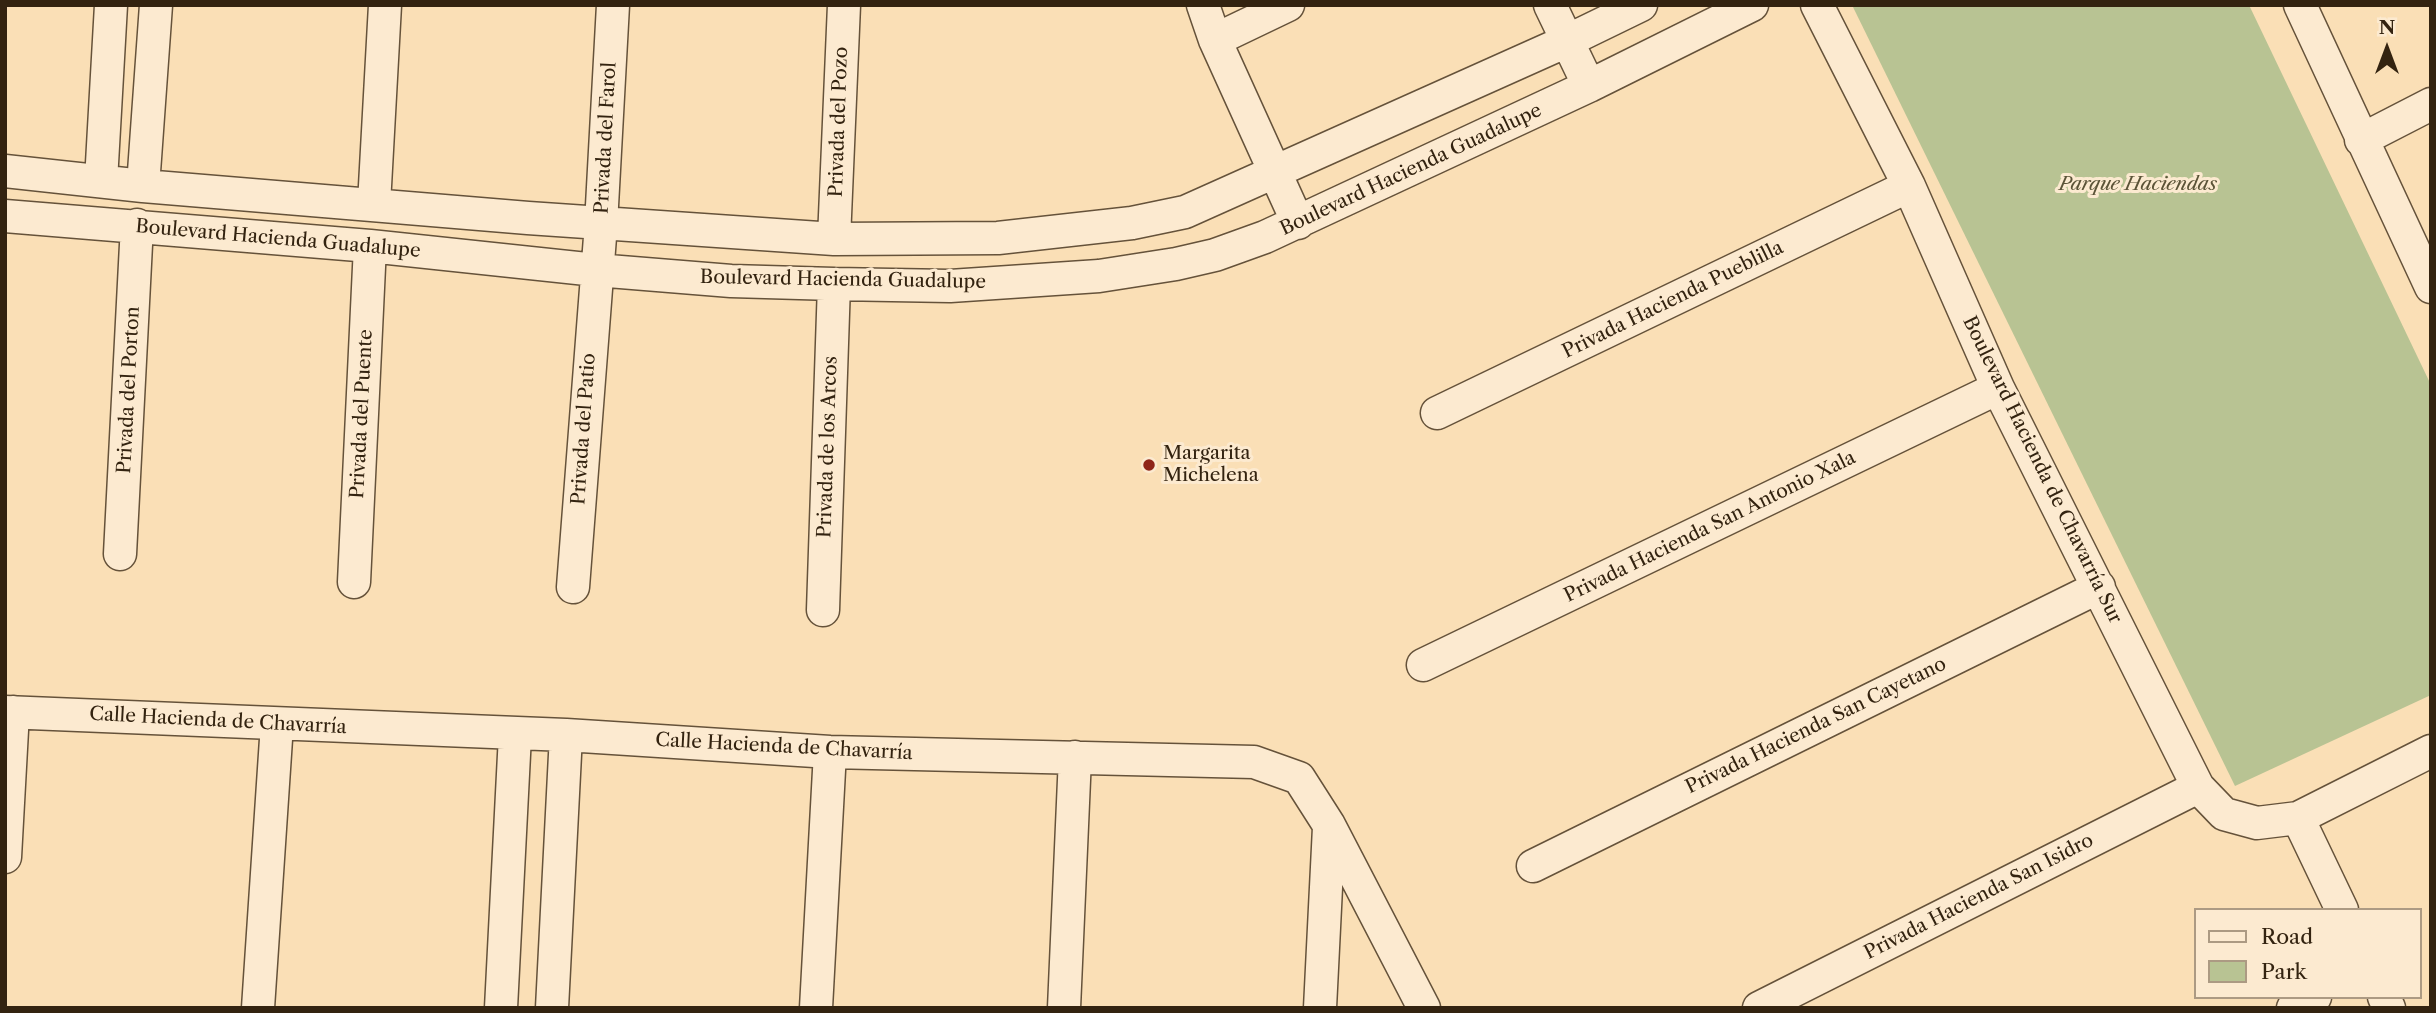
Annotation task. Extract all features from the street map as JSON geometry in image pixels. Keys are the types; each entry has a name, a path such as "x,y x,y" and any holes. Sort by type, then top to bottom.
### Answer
{"street":[{"path":"101,181 111,5"},
{"path":"143,186 156,5"},
{"path":"374,204 385,5"},
{"name":"Privada del Farol","path":"596,271 613,5"},
{"name":"Privada del Pozo","path":"834,239 844,5"},
{"path":"1203,5 1215,40 1298,223"},
{"path":"1215,40 1289,5"},
{"path":"1550,5 1589,86"},
{"path":"6,216 8,171 143,186 601,224 834,239 999,238 1132,223 1185,212 1642,5"},
{"name":"Boulevard Hacienda Guadalupe","path":"6,216 137,225 370,246 596,271 731,281 950,286 1099,276 1215,255 1298,223 1589,86 1752,5"},
{"name":"Boulevard Hacienda de Chavarría Sur","path":"1817,5 1909,186 1998,388 2198,787 2224,814 2257,823 2298,818"},
{"path":"2300,5 2431,288"},
{"path":"2361,140 2431,104"},
{"name":"Privada Hacienda Pueblilla","path":"1437,413 1909,186"},
{"name":"Privada del Porton","path":"120,554 137,225"},
{"name":"Privada del Puente","path":"354,582 370,246"},
{"name":"Privada del Patio","path":"573,587 596,271"},
{"name":"Privada de los Arcos","path":"822,610 834,284"},
{"name":"Privada Hacienda San Antonio Xala","path":"1423,665 1998,388"},
{"name":"Privada Hacienda San Cayetano","path":"1533,866 2099,587"},
{"path":"5,857 9,712"},
{"name":"Calle Hacienda de Chavarría","path":"9,712 514,735 566,735 830,752 1254,762 1299,778 1329,825 1424,1008"},
{"path":"258,1008 276,724"},
{"path":"501,1008 514,735"},
{"path":"552,1008 566,735"},
{"path":"2341,908 2298,818 2431,751"},
{"path":"816,1008 830,752"},
{"path":"1064,1008 1075,757"},
{"name":"Privada Hacienda San Isidro","path":"1759,1008 2198,787"},
{"path":"1320,1008 1329,825"},
{"path":"2292,1008 2311,999"}],"green space":[{"name":"Parque Haciendas","path":"1852,5 2249,5 2431,385 2431,695 2235,786"}],"place":[{"name":"Margarita Michelena","path":"1149,465"}]}
